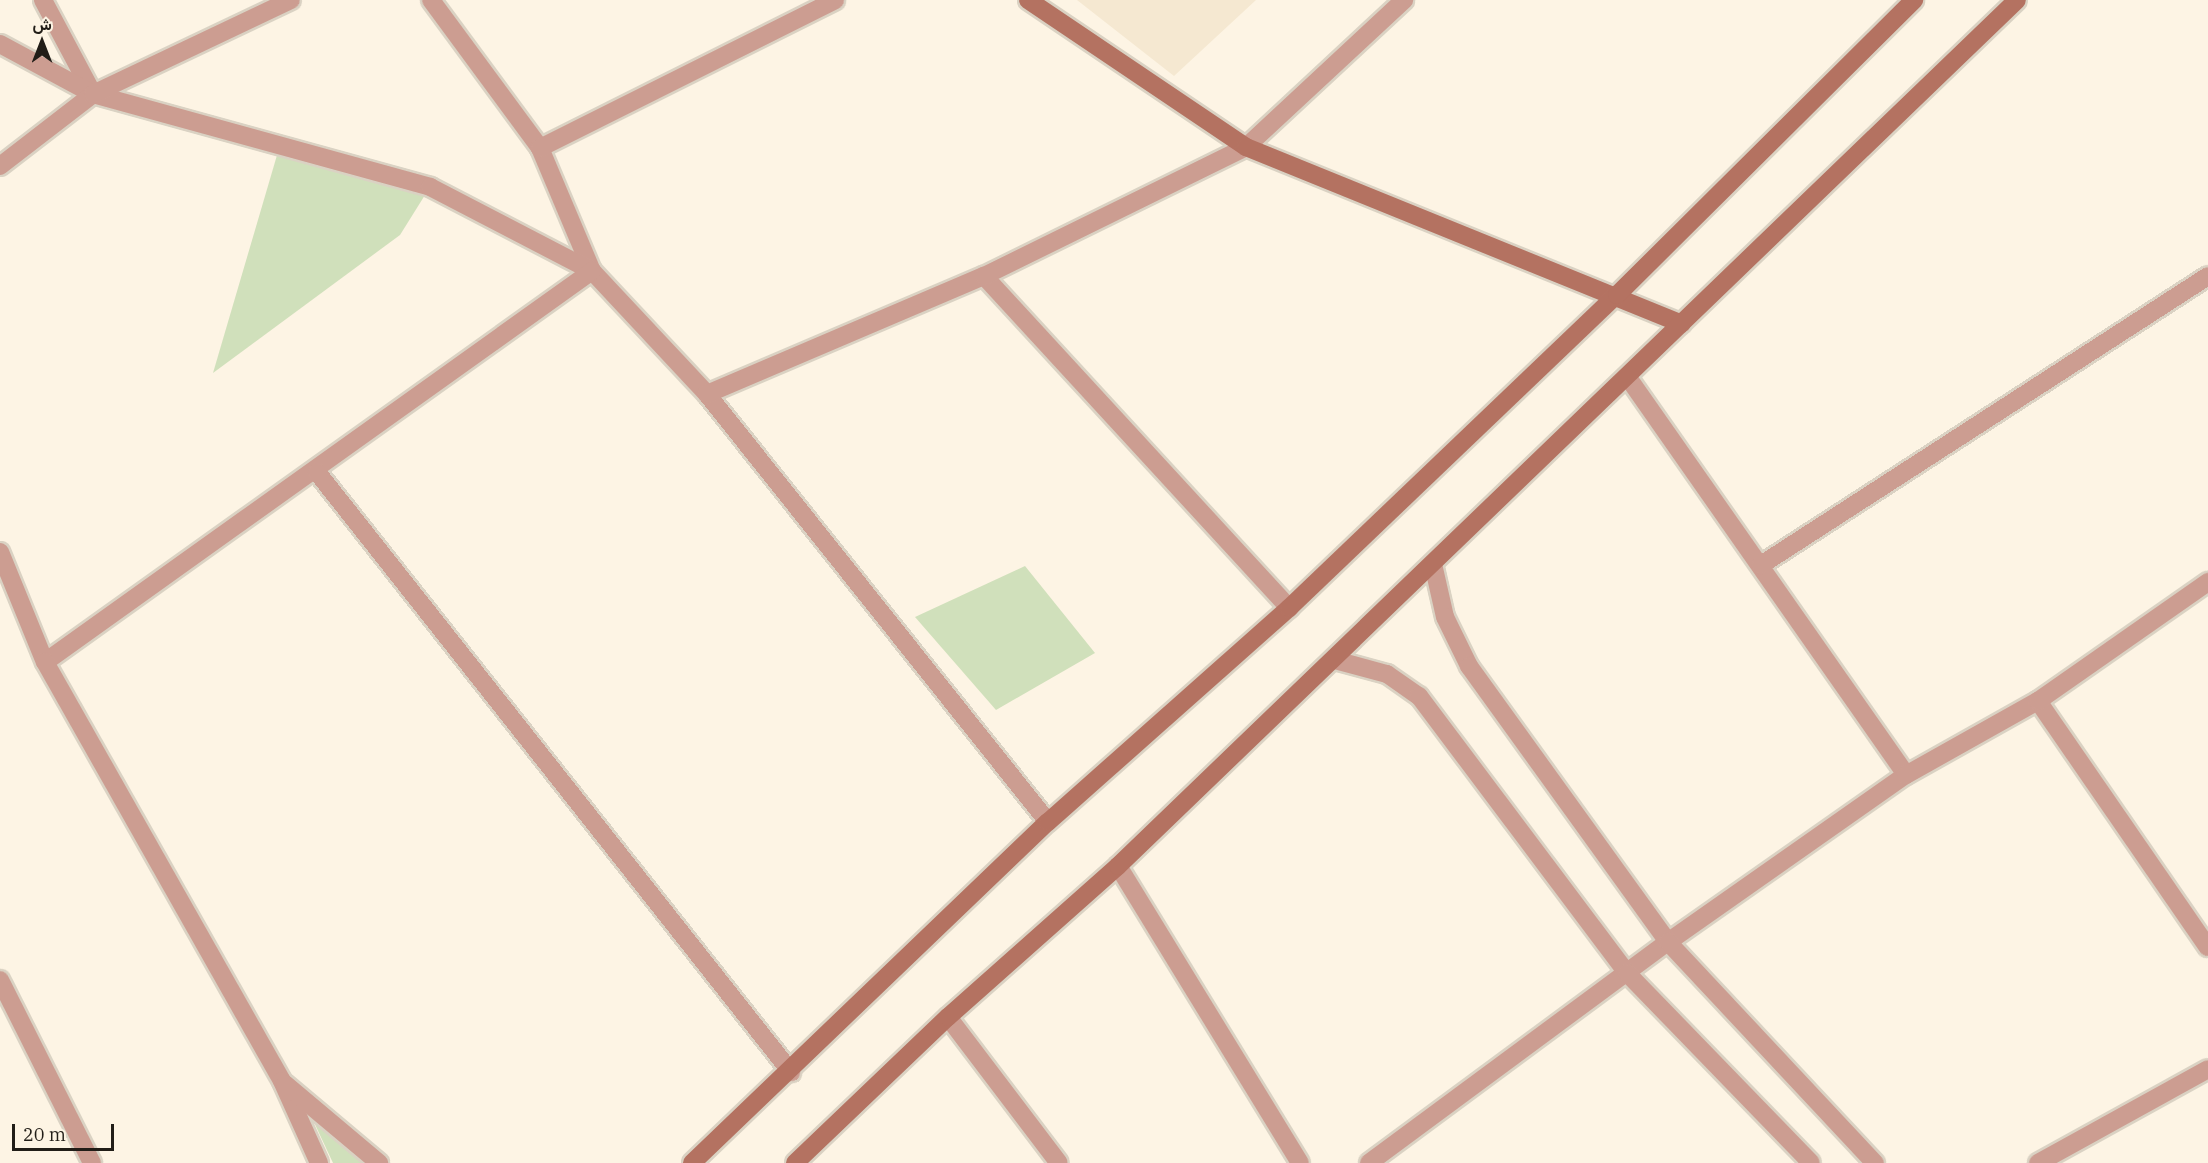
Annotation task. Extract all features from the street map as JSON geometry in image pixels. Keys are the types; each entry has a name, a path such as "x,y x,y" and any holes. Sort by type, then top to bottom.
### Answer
{"main road":[{"path":"1028,0 1246,147 1617,295 1681,324"},
{"path":"692,1163 791,1071 1048,822 1289,608 1617,295 1914,0"},
{"path":"795,1163 948,1017 1118,866 1335,660 1629,379 1681,324 2018,0"}],"street":[{"path":"43,0 93,94"},
{"path":"0,166 93,94 291,0"},
{"path":"431,0 540,148 592,271"},
{"path":"540,148 835,0"},
{"path":"707,394 984,276 1246,147 1404,0"},
{"path":"0,44 93,94 430,187 592,271 707,394 1048,822"},
{"path":"45,662 316,472 592,271"},
{"path":"984,276 1289,608"},
{"path":"1761,565 2208,276"},
{"path":"1629,379 1761,565 1906,776"},
{"path":"316,472 791,1071"},
{"path":"0,552 45,662 282,1081 319,1163"},
{"path":"1433,564 1445,617 1469,666 1668,942 1875,1163"},
{"path":"1369,1163 1668,942 1906,776 2038,701 2208,582"},
{"path":"1335,660 1387,674 1419,696 1627,973 1811,1163"},
{"path":"2038,701 2208,947"},
{"path":"1118,866 1300,1163"},
{"path":"0,980 92,1163"},
{"path":"948,1017 1059,1163"},
{"path":"2038,1163 2208,1069"},
{"path":"282,1081 378,1163"}],"shaded area":[{"path":"1077,0 1256,0 1174,76"}],"green space":[{"path":"280,145 430,187 400,235 213,373"},
{"path":"1025,566 1095,653 996,710 915,617"},
{"path":"312,1118 366,1163 333,1163"}]}
